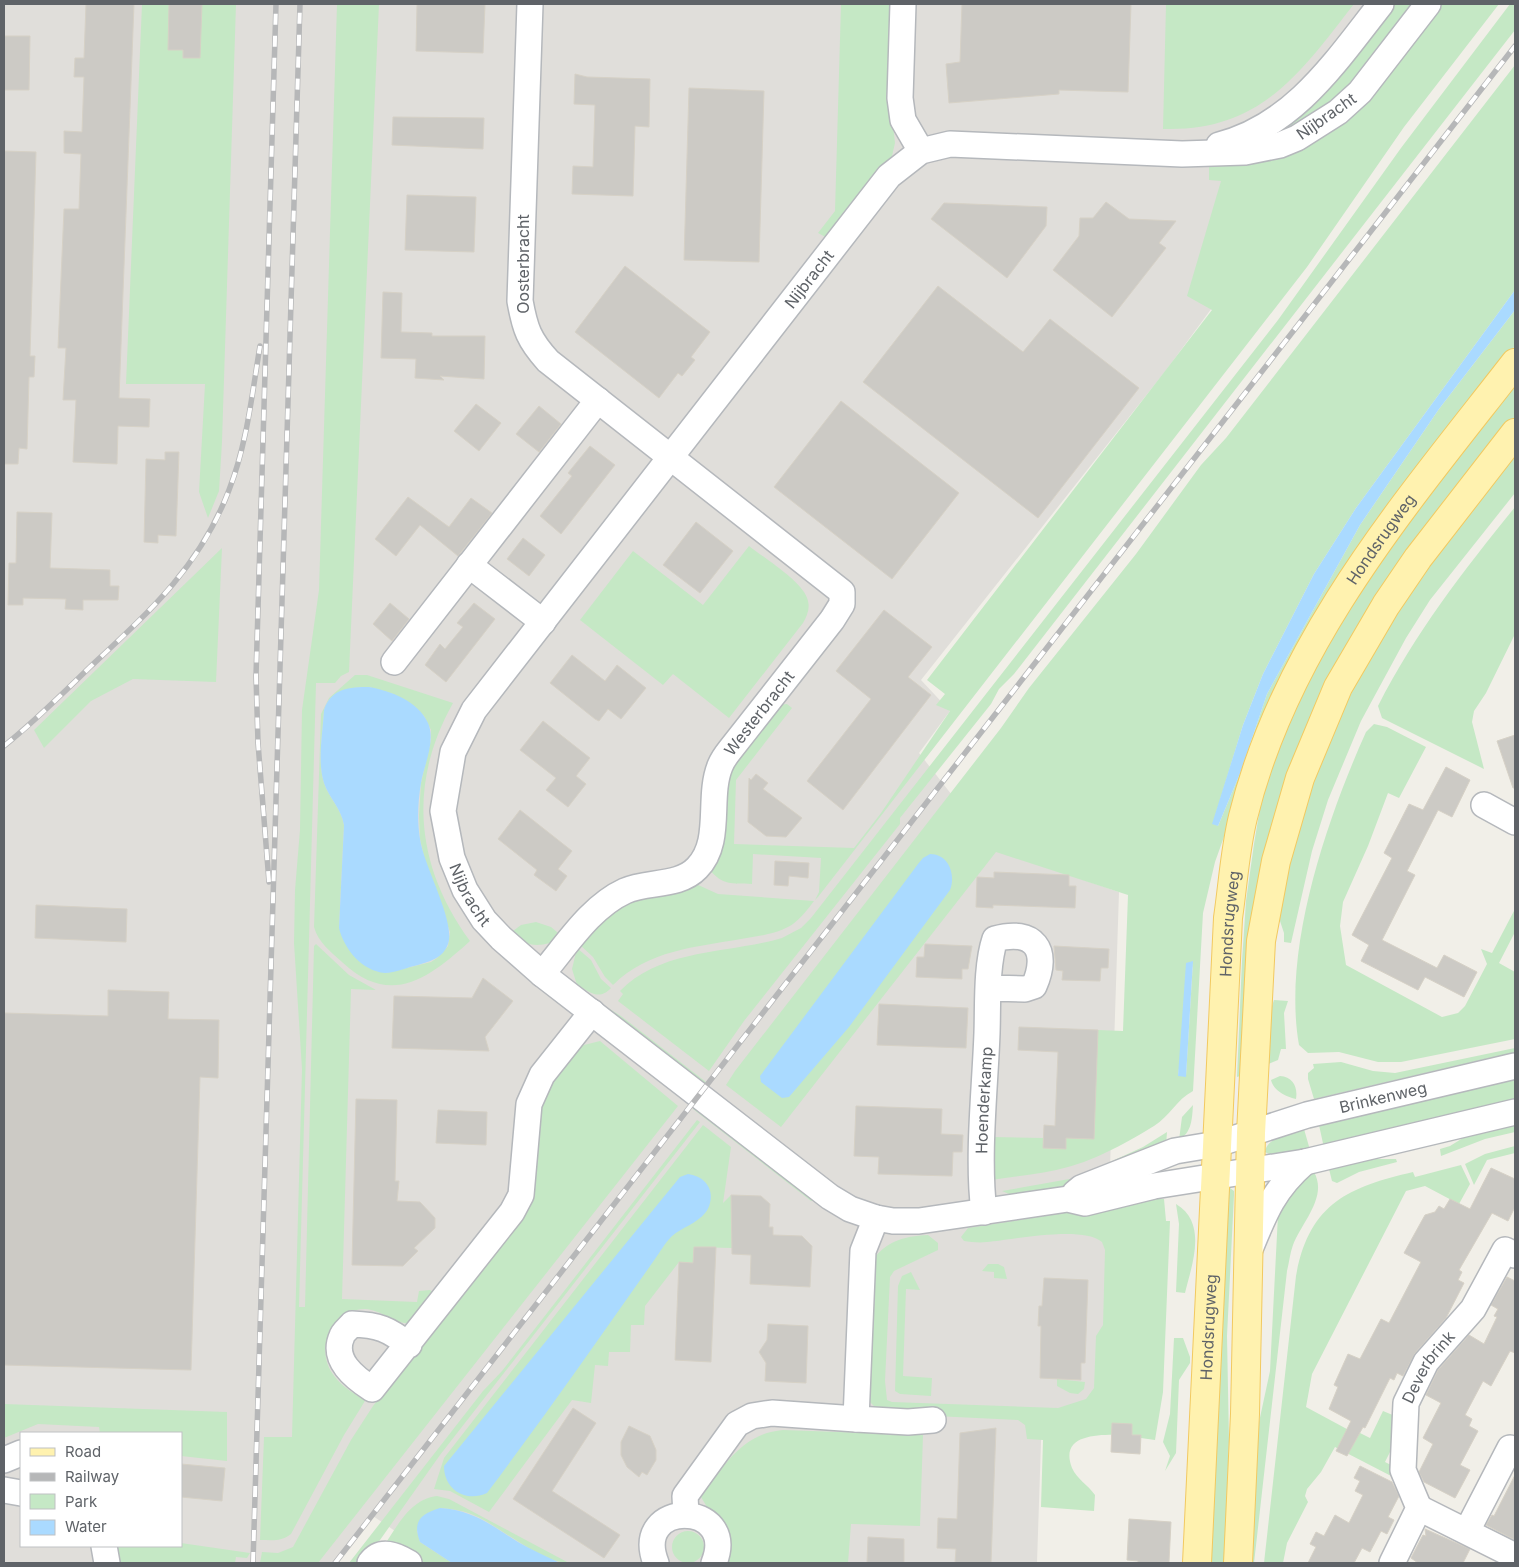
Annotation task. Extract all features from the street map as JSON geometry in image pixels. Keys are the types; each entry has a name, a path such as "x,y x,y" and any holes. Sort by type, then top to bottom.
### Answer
{"main road":[{"name":"Hondsrugweg","path":"1197,1563 1214,1178 1228,918 1243,818 1259,765 1286,698 1318,632 1376,544 1515,363"},
{"name":"Hondsrugweg","path":"1238,1563 1250,1249 1252,1133 1262,941 1276,861 1300,778 1315,738 1338,687 1386,606 1418,558 1515,433"}],"street":[{"name":"Oosterbracht","path":"530,4 520,301 523,318 532,343 548,360 670,456"},
{"path":"903,4 900,98 903,120 920,151"},
{"name":"Nijbracht","path":"1182,154 1229,142 1259,129 1298,104 1312,90 1381,4"},
{"name":"Nijbracht","path":"876,1218 850,1209 830,1197 698,1097 542,974 501,938 484,920 465,890 452,858 443,811 453,752 474,710 670,456 889,176 920,151 950,144 1182,154 1245,152 1280,145 1297,138 1338,112 1360,92 1428,4"},
{"path":"394,662 598,400"},
{"name":"Westerbracht","path":"542,974 588,919 625,891 681,878 696,870 707,856 712,834 716,782 720,766 832,620 842,604 842,592 829,580 670,456"},
{"path":"469,565 543,622"},
{"path":"1484,805 1515,822"},
{"name":"Hoenderkamp","path":"984,1212 982,1182 989,988"},
{"path":"409,1345 512,1212 521,1195 530,1104 542,1075 592,1012"},
{"name":"Brinkenweg","path":"1252,1133 1307,1115 1515,1066"},
{"path":"856,1419 863,1251 876,1218 919,1221 1068,1200 1085,1203 1154,1186 1214,1178 1305,1162 1515,1112"},
{"path":"1068,1200 1082,1188 1175,1151 1217,1144 1252,1133"},
{"path":"1250,1249 1275,1194 1286,1178 1305,1162"},
{"name":"Deverbrink","path":"1420,1508 1403,1470 1406,1402 1426,1362 1473,1309 1505,1250 1515,1255"},
{"path":"686,1515 685,1496 737,1424 752,1416 772,1413 908,1422 933,1420"},
{"path":"1467,1531 1510,1448"},
{"path":"4,1460 20,1453"},
{"path":"4,1490 20,1493"},
{"path":"1392,1563 1420,1508 1515,1556"},
{"path":"656,1563 652,1553 654,1536 658,1527 672,1517 686,1515 694,1515 704,1520 714,1532 718,1552 714,1563"},
{"path":"104,1547 107,1563"},
{"path":"371,1562 380,1555 388,1554 397,1555 409,1563"}],"shaded area":[{"path":"4,4 1440,4 1317,165 1167,369 921,680 950,711 919,753 995,850 1119,892 1102,1414 1042,1412 1037,1563 442,1563 373,1516 336,1563 4,1563"}],"green space":[{"path":"142,4 236,4 222,442 219,491 208,518 199,492 205,384 126,384"},
{"path":"337,4 379,4 349,672 341,676 335,683 316,683 299,1307 305,1307 314,946 316,944 349,975 376,990 351,989 342,1299 417,1302 419,1291 430,1290 435,1294 413,1323 401,1322 378,1312 365,1309 353,1311 343,1316 335,1324 329,1333 326,1344 329,1367 341,1384 365,1401 344,1435 291,1534 280,1539 260,1540 264,1437 292,1437 302,1069 294,943 295,890 300,830 302,710 319,590"},
{"path":"841,4 895,4 892,116 895,143 892,156 829,239 818,233 835,211"},
{"path":"1166,4 1354,4 1296,75 1275,94 1252,109 1227,120 1197,127 1163,129"},
{"path":"1388,4 1422,4 1364,78 1307,125 1237,145"},
{"path":"1439,4 1499,4 1404,127 1307,267 818,897 815,900 819,892 821,858 753,854 752,884 723,881 714,874 709,869 726,774 779,705 787,704 792,708 736,780 734,844 854,848 881,813 950,711 936,705 945,694 927,680 1212,310 1187,296 1221,181 1209,180 1209,165 1299,145"},
{"path":"1510,4 1515,4 1515,30 1014,674 999,689 991,704 900,818 900,824 744,1021 709,1071 618,1001 623,994 620,991 637,977 655,967 696,954 782,938 801,928 811,918 1278,320 1401,148"},
{"path":"1515,65 1515,290 1356,508 1314,574 1263,674 1243,725 1213,823 1218,826 1241,771 1267,694 1360,525 1439,409 1515,310 1515,346 1423,464 1235,806 1215,862 1203,913 1193,1091 1182,1099 1160,1122 1101,1155 1059,1169 992,1180 992,1137 1043,1138 1043,1148 1065,1149 1066,1138 1094,1139 1098,1030 1123,1031 1128,895 996,852 781,1127 726,1085 735,1071 1001,728 1029,688 1136,554 1201,465 1226,438","holes":["1193,961 1186,1076 1178,1076"]},
{"path":"1515,378 1515,417 1493,446 1321,703 1246,1074 1237,1077 1246,901 1263,790 1285,728 1346,608"},
{"path":"1515,451 1515,493 1430,600 1406,638 1361,721 1328,800 1312,851 1291,943 1284,942 1284,933 1279,918 1291,853 1312,781 1350,690 1406,594"},
{"path":"1515,507 1515,634 1486,693 1474,711 1472,722 1484,769 1382,718 1378,706 1392,679 1441,603"},
{"path":"749,546 800,586 809,604 803,623 729,718 673,674 663,685 580,620 633,551 703,605"},
{"path":"222,548 216,682 133,679 91,701 44,748 34,730"},
{"path":"355,675 367,675 453,703 438,734 429,764 424,795 424,825 429,855 438,884 452,913 470,941 440,966 409,983 393,985 377,983 360,976 325,946 314,927 321,714 329,698","holes":["362,687 369,687 393,694 424,716 431,730 431,740 421,783 420,839 425,861 450,932 448,946 431,962 386,973 362,963 339,928 344,825 340,813 324,783 321,756 324,710 331,698 342,691"]},
{"path":"1374,724 1387,727 1426,747 1399,798 1388,793 1368,846 1343,902 1340,926 1346,965 1442,1017 1458,1013 1465,1006 1487,964 1481,949 1492,953 1515,909 1515,932 1499,963 1515,972 1515,1039 1401,1062 1378,1062 1339,1052 1308,1053 1299,1045 1295,1008 1297,968 1302,927 1311,885 1323,844 1351,766 1366,732"},
{"path":"696,884 718,894 814,901 796,922 781,930 761,936 690,948 657,957 641,964 613,985 605,977 593,957 579,944 602,918 637,897"},
{"path":"536,922 551,927 563,937 556,941 536,945 523,942 509,934 521,925"},
{"path":"577,948 591,960 601,979 611,988 607,992 598,995 577,985 572,969"},
{"path":"1274,1000 1288,1001 1284,1013 1286,1049 1281,1049 1278,1060 1266,1065 1267,1021"},
{"path":"608,1008 706,1082 702,1087 606,1009"},
{"path":"600,1041 678,1106 318,1563 260,1563 262,1552 278,1553 293,1547 351,1440 373,1406 522,1216 536,1117 547,1086 575,1052 584,1045"},
{"path":"1515,1048 1515,1055 1498,1056 1314,1099 1308,1079 1308,1073 1314,1068 1313,1064 1341,1062 1373,1071 1395,1073"},
{"path":"1280,1076 1288,1078 1294,1083 1296,1099 1284,1095 1274,1087 1271,1080"},
{"path":"1515,1077 1515,1104 1324,1148 1319,1125"},
{"path":"696,1104 817,1200 811,1201 693,1109"},
{"path":"1193,1105 1189,1129 1179,1140 1182,1117"},
{"path":"697,1120 700,1122 440,1455 368,1557 361,1563 349,1563 483,1391 502,1371"},
{"path":"1515,1122 1515,1132 1485,1139 1441,1156 1440,1149 1450,1146 1471,1133"},
{"path":"703,1125 731,1147 723,1203 731,1195 732,1248 694,1247 693,1263 679,1262 645,1306 644,1325 631,1325 630,1352 609,1352 608,1366 595,1365 591,1403 572,1400 489,1512 450,1491 434,1489 444,1458"},
{"path":"1304,1129 1310,1150 1273,1156 1265,1152 1266,1147 1275,1139"},
{"path":"1167,1132 1166,1146 1081,1185 1014,1196 1002,1191 1075,1178 1143,1147"},
{"path":"1515,1146 1515,1153 1487,1160 1474,1185 1465,1164 1485,1154"},
{"path":"1371,1159 1396,1159 1397,1162 1359,1172 1337,1183 1332,1181 1329,1169"},
{"path":"1461,1165 1470,1184 1459,1204 1425,1186 1406,1191 1312,1374 1306,1407 1358,1435 1360,1433 1370,1438 1383,1411 1395,1416 1399,1434 1385,1462 1397,1468 1395,1478 1335,1447 1321,1472 1307,1489 1305,1496 1308,1502 1287,1543 1283,1563 1264,1563 1296,1276 1302,1251 1311,1231 1322,1215 1335,1203 1369,1184 1413,1172 1415,1177"},
{"path":"1314,1172 1318,1191 1316,1200 1293,1245 1287,1271 1254,1563 1243,1563 1247,1478 1270,1371 1278,1215 1288,1194"},
{"path":"1230,1188 1234,1191 1234,1195 1227,1336 1229,1441 1224,1563 1206,1563 1228,1189"},
{"path":"1164,1199 1166,1221 1170,1221 1163,1392 1155,1440 1141,1438 1141,1435 1105,1435 1081,1439 1073,1445 1069,1455 1072,1468 1095,1495 1094,1511 1041,1507 1043,1440 1027,1439 1025,1425 1018,1420 894,1414 877,1409 867,1399 875,1257 880,1251 899,1240 913,1236 928,1235 938,1243 938,1250 894,1271 890,1277 885,1381 887,1400 892,1402 1058,1408 1086,1399 1094,1388 1096,1336 1103,1325 1105,1250 1102,1242 1092,1237 1063,1234 981,1242 964,1241 961,1237 968,1228"},
{"path":"1176,1204 1186,1212 1192,1222 1195,1233 1194,1257 1185,1293 1176,1292 1179,1224"},
{"path":"988,1264 998,1264 1004,1267 1007,1279 994,1278 994,1272 982,1271"},
{"path":"911,1272 920,1290 906,1289 903,1376 932,1378 931,1396 900,1394 895,1391 898,1286 902,1276"},
{"path":"1174,1338 1183,1338 1190,1357 1190,1363 1179,1380 1176,1453 1165,1471 1170,1456 1163,1442 1170,1414"},
{"path":"1057,1379 1085,1382 1084,1389 1078,1394 1070,1393 1057,1386"},
{"path":"4,1404 227,1412 227,1461 182,1456 182,1432 100,1432 99,1427 38,1424 4,1438"},
{"path":"783,1430 923,1435 920,1526 851,1524 848,1563 725,1563 710,1512 701,1497 735,1453 756,1438"},
{"path":"437,1496 449,1499 569,1563 558,1562 535,1552 488,1522 473,1515 440,1508 417,1531 420,1542 452,1563 422,1563 403,1551 381,1550 398,1524 411,1509 427,1498"},
{"path":"688,1531 694,1532 699,1536 703,1541 703,1553 699,1558 694,1562 688,1563 682,1562 677,1558 673,1553 672,1547 673,1541 677,1536 682,1532"},
{"path":"182,1543 250,1553 247,1558 236,1557 235,1563 115,1563 112,1547 182,1547"}],"water":[{"path":"1515,290 1515,310 1439,409 1360,525 1267,694 1241,771 1218,826 1212,824 1243,725 1263,674 1314,574 1356,508"},
{"path":"369,687 403,698 418,709 428,723 431,737 420,790 419,832 423,851 444,908 449,934 446,949 440,956 418,965 385,973 369,968 355,958 341,936 339,928 344,825 340,813 324,783 321,765 324,710 327,703 331,697 342,690"},
{"path":"930,854 942,858 949,866 952,878 950,890 849,1027 789,1097 782,1098 761,1082 760,1076 918,864"},
{"path":"1193,961 1186,1077 1178,1076 1186,963"},
{"path":"688,1174 703,1180 709,1187 711,1197 708,1209 699,1219 676,1233 667,1242 487,1493 471,1496 457,1492 448,1481 444,1466 680,1177"},
{"path":"440,1508 452,1509 481,1519 523,1545 560,1563 452,1563 420,1542 418,1535 417,1529 420,1519"}],"building":[{"path":"86,4 134,4 119,398 150,399 149,427 118,426 117,464 73,462 76,400 63,400 66,348 58,348 64,209 79,209 81,154 64,153 64,131 82,132 84,77 74,77 75,58 84,58"},
{"path":"169,4 202,4 200,58 183,58 183,50 168,50"},
{"path":"417,4 485,4 483,53 416,51"},
{"path":"962,4 1131,4 1128,92 1059,90 1059,94 949,103 946,64 960,62"},
{"path":"4,36 30,36 29,90 4,90"},
{"path":"575,74 587,77 650,79 649,127 635,126 633,196 572,194 573,166 593,167 595,105 574,104"},
{"path":"689,88 764,91 759,262 684,260"},
{"path":"393,117 484,118 483,149 392,145"},
{"path":"4,151 36,152 30,356 35,356 34,377 29,377 27,449 19,448 18,464 4,464"},
{"path":"407,195 476,197 474,252 405,250"},
{"path":"1106,202 1129,219 1176,221 1159,243 1166,248 1112,317 1053,270 1079,236 1080,218 1093,218"},
{"path":"944,203 1047,207 1046,226 1007,278 931,219"},
{"path":"625,266 710,332 691,357 695,360 682,376 678,373 659,398 575,332"},
{"path":"938,286 1023,352 1050,319 1139,388 1038,518 863,382"},
{"path":"383,292 402,293 401,332 432,333 432,336 485,336 484,379 440,376 444,380 415,378 416,359 381,358"},
{"path":"841,401 959,493 892,579 774,487"},
{"path":"476,404 501,423 479,451 454,431"},
{"path":"539,406 561,424 539,452 516,434"},
{"path":"590,446 615,465 561,534 540,516 572,476 568,473"},
{"path":"165,452 179,452 176,536 158,535 158,543 144,542 146,459 165,460"},
{"path":"408,497 449,527 471,498 492,513 458,556 420,525 396,556 375,539"},
{"path":"17,512 52,513 50,568 110,570 110,586 119,586 118,600 83,600 83,610 65,609 66,599 23,598 23,605 8,605 9,563 16,563"},
{"path":"696,522 733,551 700,593 663,565"},
{"path":"523,538 545,555 529,576 507,559"},
{"path":"390,603 409,619 392,641 373,624"},
{"path":"474,603 495,619 446,682 425,665 440,644 445,649 463,627 457,623"},
{"path":"884,610 932,647 908,677 931,695 843,810 807,781 871,699 836,671"},
{"path":"572,655 605,681 617,665 646,688 621,719 608,709 599,721 550,683"},
{"path":"543,721 590,758 576,776 586,784 568,807 546,790 556,778 520,750"},
{"path":"1515,735 1515,788 1513,788 1497,741"},
{"path":"1446,767 1470,780 1452,817 1438,810 1407,871 1415,875 1382,940 1437,968 1444,955 1477,972 1464,997 1425,977 1418,990 1361,961 1369,945 1352,935 1392,858 1384,853 1409,804 1423,810"},
{"path":"756,774 768,783 763,789 802,818 786,837 766,836 748,822 749,778 751,780"},
{"path":"520,810 572,851 558,869 567,876 556,891 534,875 537,870 498,839"},
{"path":"775,861 809,863 808,878 789,876 788,886 774,885"},
{"path":"994,872 1069,875 1069,886 1076,886 1075,908 993,905 993,908 976,907 977,877 994,878"},
{"path":"36,905 127,909 126,942 35,938"},
{"path":"925,944 972,946 968,969 962,969 962,979 916,977 917,957 924,957"},
{"path":"1054,946 1109,949 1108,968 1101,968 1100,981 1062,980 1063,971 1056,970"},
{"path":"483,978 513,1001 485,1037 489,1051 392,1048 394,996 472,998"},
{"path":"108,990 169,992 168,1019 219,1020 218,1078 200,1077 191,1370 4,1365 4,1013 108,1016"},
{"path":"879,1004 968,1008 966,1048 877,1045"},
{"path":"1019,1027 1098,1030 1094,1139 1066,1138 1066,1149 1043,1148 1044,1125 1055,1126 1058,1052 1018,1050"},
{"path":"356,1099 397,1100 395,1181 399,1181 397,1201 420,1202 435,1218 435,1228 414,1248 418,1251 403,1266 352,1265"},
{"path":"856,1106 942,1109 941,1134 963,1135 962,1152 953,1152 952,1176 878,1174 879,1157 854,1156"},
{"path":"438,1110 487,1112 486,1145 436,1143"},
{"path":"1491,1168 1515,1179 1515,1207 1508,1221 1492,1213 1459,1270 1462,1272 1458,1280 1464,1283 1446,1318 1415,1353 1403,1376 1397,1373 1394,1380 1390,1378 1365,1428 1363,1427 1347,1456 1336,1451 1351,1421 1329,1409 1338,1387 1334,1385 1348,1354 1360,1359 1381,1319 1389,1323 1421,1262 1404,1253 1425,1215 1435,1212 1439,1206 1444,1209 1450,1199 1470,1209"},
{"path":"731,1195 761,1196 770,1204 769,1227 773,1227 773,1235 802,1236 812,1246 810,1287 750,1284 751,1255 732,1254"},
{"path":"694,1247 716,1247 711,1362 675,1360 679,1262 693,1263"},
{"path":"1507,1277 1515,1281 1515,1353 1510,1351 1491,1386 1483,1381 1465,1415 1472,1419 1469,1426 1478,1431 1460,1465 1470,1470 1455,1498 1424,1482 1419,1472 1433,1444 1423,1438 1441,1403 1426,1395 1438,1370 1469,1335 1484,1344 1497,1317 1494,1316 1498,1309 1491,1305"},
{"path":"1044,1278 1088,1280 1085,1363 1081,1363 1081,1380 1040,1378 1041,1326 1038,1326"},
{"path":"768,1324 808,1326 806,1383 765,1381 766,1363 759,1352 767,1340"},
{"path":"573,1408 596,1423 552,1491 620,1535 604,1558 513,1499"},
{"path":"1112,1423 1132,1424 1132,1435 1141,1435 1140,1454 1111,1452"},
{"path":"629,1426 650,1436 656,1450 656,1460 647,1475 642,1472 639,1477 627,1467 621,1455 621,1442"},
{"path":"996,1428 991,1563 955,1563 956,1549 937,1548 938,1518 957,1519 960,1433"},
{"path":"182,1464 225,1468 222,1501 182,1497"},
{"path":"1360,1466 1392,1482 1399,1496 1388,1517 1394,1520 1387,1534 1381,1531 1370,1552 1362,1548 1354,1563 1308,1563 1316,1547 1310,1544 1316,1532 1324,1536 1335,1515 1349,1523 1363,1495 1355,1491 1360,1481 1354,1478"},
{"path":"1515,1475 1515,1540 1486,1525 1492,1515 1494,1516"},
{"path":"1129,1519 1171,1522 1169,1562 1138,1563 1138,1561 1127,1560"},
{"path":"1425,1529 1470,1549 1463,1563 1418,1563 1411,1558 1423,1535 1426,1536"},
{"path":"868,1537 904,1539 904,1563 867,1563"}],"railway":[{"path":"269,882 258,743 256,676 276,4"},
{"path":"253,1563 300,4"},
{"path":"335,1563 1515,46"},
{"path":"4,746 48,708 152,608 188,566 203,543 217,517 235,473 248,419 260,346"}]}
